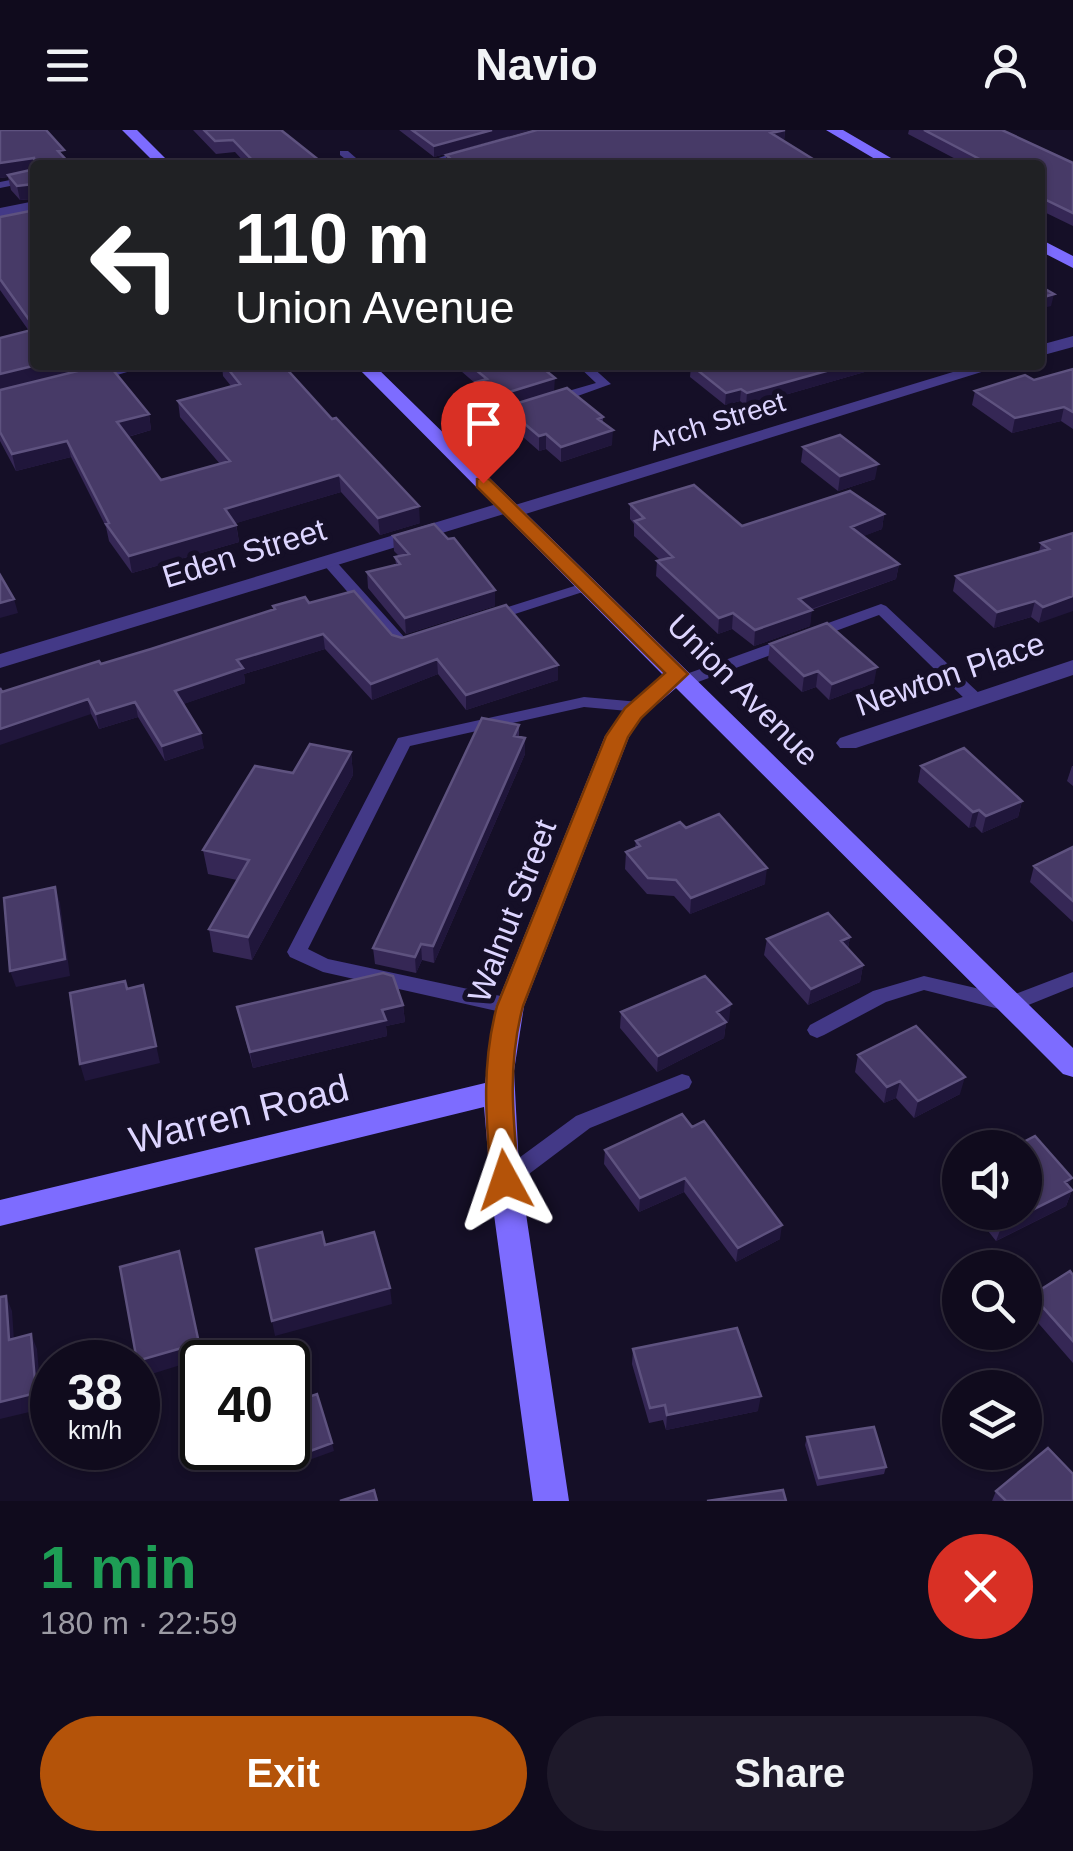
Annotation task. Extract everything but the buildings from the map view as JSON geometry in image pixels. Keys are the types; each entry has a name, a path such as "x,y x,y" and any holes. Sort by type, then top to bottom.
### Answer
{"street":[{"path":"834,130 887,160"},
{"path":"135,131 160,160"},
{"path":"1,211 30,207"},
{"path":"1045,247 1073,262"},
{"path":"1045,350 1073,342"},
{"path":"71,383 122,370"},
{"name":"Union Avenue","path":"369,370 1073,1066"},
{"name":"Arch Street","path":"509,510 979,370"},
{"name":"Eden Street","path":"0,660 509,510"},
{"name":"Newton Place","path":"848,743 1073,667"},
{"name":"Walnut Street","path":"550,1501 505,1180 497,1092 499,1048 510,1006 617,736 639,707 681,677"},
{"name":"Warren Road","path":"0,1214 497,1092"}],"lane":[{"path":"440,160 478,149"},
{"path":"344,153 353,160"},
{"path":"0,185 30,179"},
{"path":"436,436 605,384 589,370"},
{"path":"328,561 402,644 433,635"},
{"path":"464,626 587,586"},
{"path":"681,677 881,609 976,700"},
{"path":"510,1006 324,965 297,952 404,742 584,702 639,707"},
{"path":"816,1030 880,996 924,983 1011,1004 1073,978"},
{"path":"505,1180 583,1122 682,1082"}],"route":[{"path":"483,483 678,674 633,713 617,736 510,1006 499,1048 497,1092 505,1180"}]}
